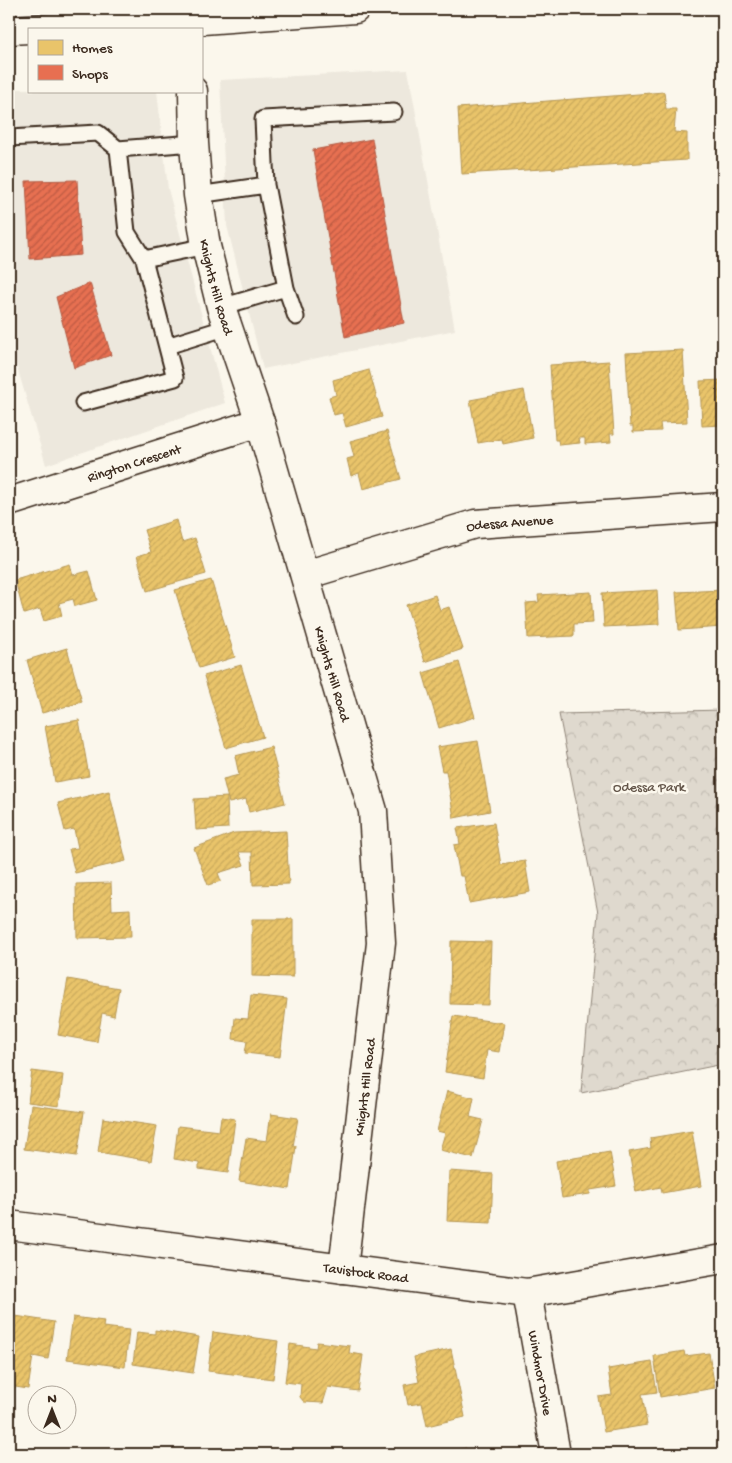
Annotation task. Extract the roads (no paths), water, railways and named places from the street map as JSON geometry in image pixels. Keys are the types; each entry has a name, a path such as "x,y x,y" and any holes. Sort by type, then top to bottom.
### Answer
{"street":[{"path":"81,28 190,25 355,9"},
{"path":"9,30 28,29"},
{"name":"Knights Hill Road","path":"193,92 198,195 206,246 225,317 260,422 373,811 380,943 343,1269"},
{"name":"Rington Crescent","path":"9,502 260,422"},
{"name":"Odessa Avenue","path":"305,575 476,524 723,507"},
{"name":"Tavistock Road","path":"9,1225 527,1293 723,1260"},
{"name":"Windmor Drive","path":"527,1293 556,1454"}],"lane":[{"path":"296,317 286,288 266,185 263,119 394,112"},
{"path":"9,138 98,132 118,149 127,232 144,258 175,378 84,403"},
{"path":"118,149 194,143"},
{"path":"198,195 266,185"},
{"path":"144,258 206,246"},
{"path":"167,346 286,288"}],"park label":[{"name":"Odessa Park","path":"649,786"}]}
